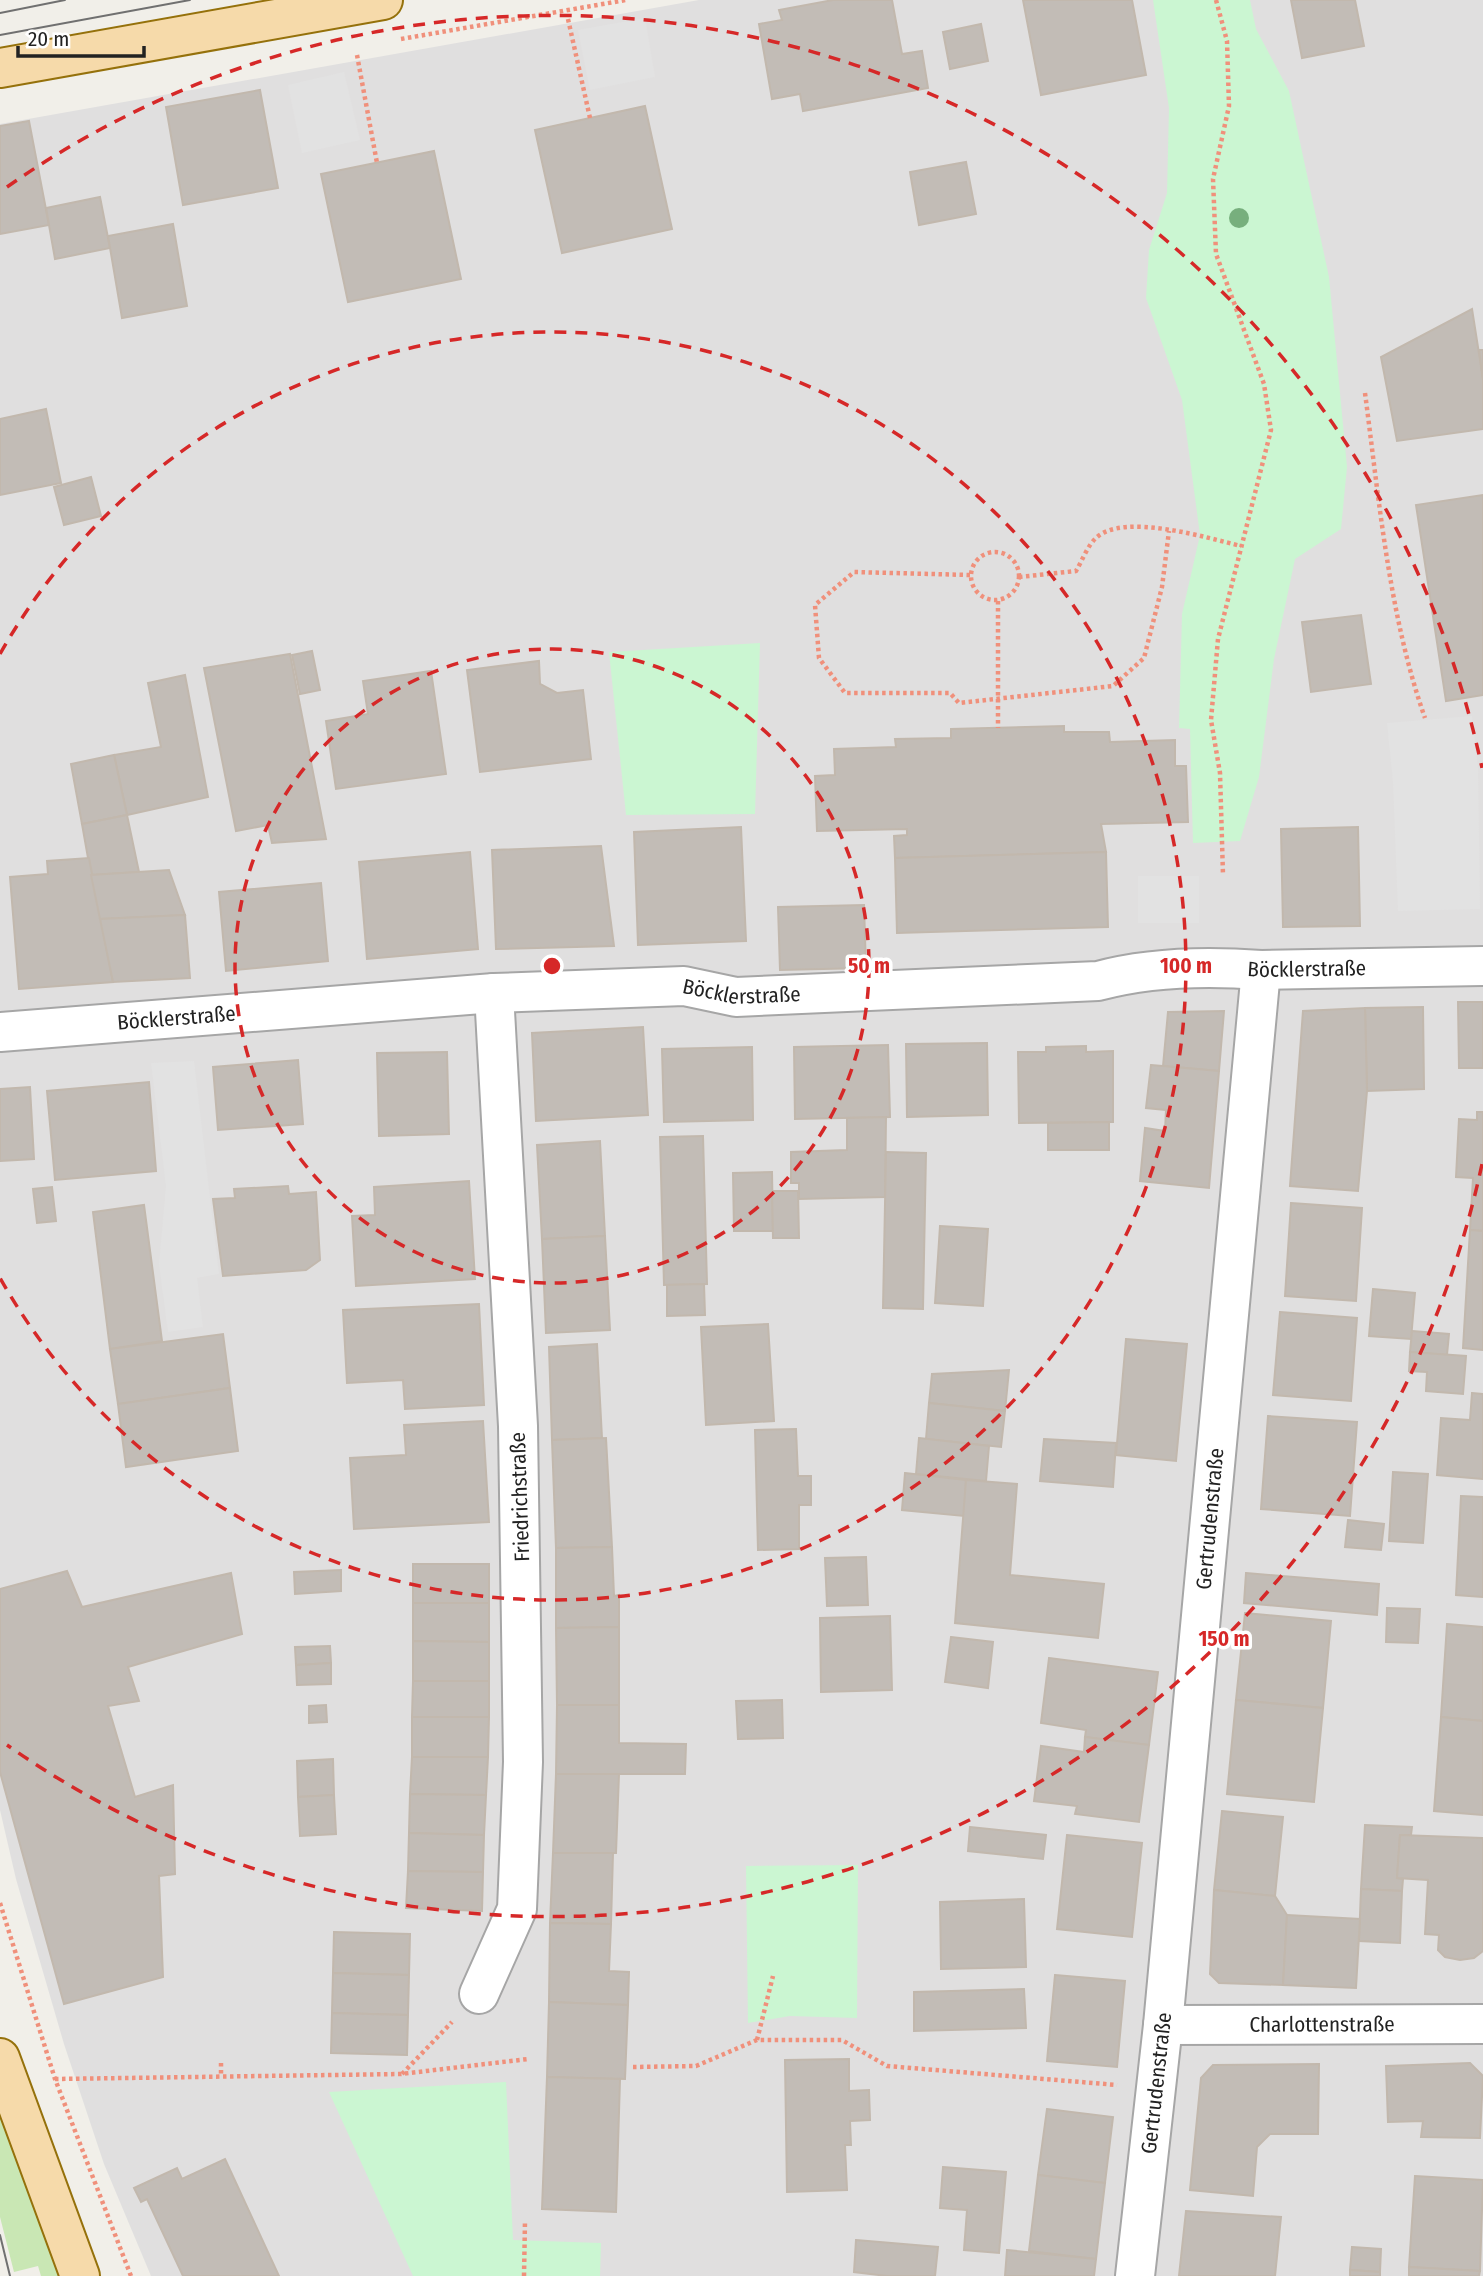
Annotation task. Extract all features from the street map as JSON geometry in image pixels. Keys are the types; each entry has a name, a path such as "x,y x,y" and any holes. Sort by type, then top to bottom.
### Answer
{"main road":[{"path":"0,68 383,0"},
{"path":"0,2058 80,2276"}],"street":[{"name":"Böcklerstraße","path":"0,1032 494,993 684,986 736,997 1098,981 1132,972 1228,967 1261,970 1483,966"},
{"name":"Gertrudenstraße","path":"1135,2276 1163,2025 1261,970"},
{"name":"Friedrichstraße","path":"479,1994 517,1909 523,1762 518,1426 494,993"},
{"name":"Charlottenstraße","path":"1163,2025 1483,2024"}],"path":[{"path":"1216,0 1227,41 1229,106 1213,179 1216,254 1264,384 1271,430 1219,639 1211,719 1220,773 1223,874"},
{"path":"568,19 590,118"},
{"path":"357,55 377,163"},
{"path":"1364,393 1401,629 1410,677 1424,718"},
{"path":"1019,577 1076,570 1095,538 1116,526 1169,531 1241,546"},
{"path":"970,575 854,572 816,605 819,658 845,693 950,693 960,703 970,704 998,697 1044,696 1113,686 1144,658 1162,587 1169,531"},
{"path":"999,551 1012,558 1019,577 1019,584 1010,595 998,601 984,598 974,589 970,575 974,562 980,557 999,551"},
{"path":"998,601 998,728"},
{"path":"0,1903 55,2079 131,2276"},
{"path":"757,2040 773,1976"},
{"path":"401,2074 479,1994"},
{"path":"633,2067 695,2066 757,2040 842,2040 887,2067 1125,2086"},
{"path":"55,2079 401,2074 528,2059"},
{"path":"220,2063 220,2076"},
{"path":"524,2276 525,2221"}],"shaded area":[{"path":"699,0 1483,0 1483,2276 151,2276 104,2164 64,2044 16,1879 0,1810 0,124"},
{"path":"645,18 655,77 590,90 578,30"},
{"path":"344,72 360,140 302,153 288,85"},
{"path":"1472,716 1478,768 1480,909 1398,911 1393,782 1387,723"},
{"path":"1138,876 1199,876 1199,923 1138,923"},
{"path":"194,1061 219,1274 197,1278 203,1327 168,1332 159,1264 166,1186 151,1063"}],"green space":[{"path":"1153,0 1250,0 1256,29 1289,91 1329,277 1347,467 1341,529 1295,559 1274,659 1259,777 1240,841 1193,843 1190,729 1179,728 1182,614 1200,535 1182,400 1146,298 1149,250 1167,193 1169,108"},
{"path":"760,643 755,814 626,815 609,652"},
{"path":"858,1865 857,2018 790,2016 748,2023 746,1866"},
{"path":"506,2082 513,2240 601,2243 600,2276 413,2276 329,2092"},
{"path":"0,2113 61,2276 41,2276 38,2266 14,2272 0,2217"}],"building":[{"path":"833,0 892,0 902,54 922,51 928,88 803,111 800,94 772,99 759,24 782,20 779,10"},
{"path":"1023,0 1132,0 1146,75 1041,95"},
{"path":"1291,0 1355,0 1364,46 1302,58"},
{"path":"981,24 988,61 950,69 943,32"},
{"path":"260,90 278,188 183,205 166,107"},
{"path":"645,106 672,229 562,253 535,130"},
{"path":"29,121 49,225 0,234 0,126"},
{"path":"434,151 461,279 348,302 321,174"},
{"path":"966,162 976,214 919,225 910,172"},
{"path":"100,197 110,248 55,259 46,208"},
{"path":"173,224 187,306 122,318 108,236"},
{"path":"1472,309 1483,379 1483,429 1397,441 1381,357"},
{"path":"1479,350 1483,350 1483,379"},
{"path":"46,409 61,483 0,495 0,419"},
{"path":"91,477 101,516 64,525 54,487"},
{"path":"1483,495 1483,695 1446,701 1416,505"},
{"path":"1361,615 1371,684 1311,692 1302,622"},
{"path":"312,651 320,690 300,694 292,655"},
{"path":"290,654 326,839 272,843 268,825 236,831 204,668"},
{"path":"539,661 540,684 557,693 583,690 591,759 480,772 467,670"},
{"path":"431,671 446,774 336,789 326,721 368,714 363,681"},
{"path":"185,675 208,797 127,815 114,755 161,747 148,683"},
{"path":"1064,726 1064,732 1109,732 1110,742 1175,740 1175,766 1186,766 1188,822 1101,824 1106,852 895,858 894,836 907,835 907,829 817,831 815,776 835,775 834,749 896,747 895,739 951,738 951,729"},
{"path":"114,755 127,815 82,824 71,764"},
{"path":"127,815 139,872 91,875 82,824"},
{"path":"741,827 746,941 638,945 634,832"},
{"path":"1358,827 1360,926 1283,927 1281,829"},
{"path":"601,846 614,946 496,949 492,850"},
{"path":"470,852 478,949 367,959 359,862"},
{"path":"1106,852 1108,927 897,933 895,858"},
{"path":"89,858 113,982 19,989 10,877 48,874 47,861"},
{"path":"169,870 185,915 100,919 91,875"},
{"path":"321,883 328,961 226,971 219,892"},
{"path":"864,905 866,968 780,970 778,907"},
{"path":"185,915 190,978 113,982 100,919"},
{"path":"1458,1002 1483,1002 1483,1068 1459,1068"},
{"path":"1423,1007 1424,1089 1367,1091 1365,1008"},
{"path":"1365,1008 1367,1091 1358,1191 1290,1186 1303,1011"},
{"path":"1224,1011 1219,1071 1163,1066 1168,1012"},
{"path":"643,1027 648,1115 536,1121 532,1033"},
{"path":"987,1043 988,1115 907,1117 906,1044"},
{"path":"888,1045 890,1117 795,1119 794,1047"},
{"path":"1086,1046 1086,1052 1113,1051 1113,1122 1019,1123 1018,1052 1046,1052 1046,1047"},
{"path":"752,1047 753,1120 664,1122 662,1049"},
{"path":"447,1052 449,1134 379,1136 377,1053"},
{"path":"298,1060 303,1124 218,1130 213,1067"},
{"path":"1151,1065 1219,1071 1209,1188 1140,1181 1145,1128 1165,1131 1166,1110 1146,1108"},
{"path":"149,1082 156,1171 55,1180 47,1091"},
{"path":"30,1087 34,1159 0,1161 0,1089"},
{"path":"1477,1112 1483,1112 1483,1231 1470,1230 1473,1178 1456,1177 1459,1119 1477,1120"},
{"path":"886,1117 885,1197 799,1199 799,1183 791,1183 791,1152 847,1150 847,1118"},
{"path":"1109,1122 1109,1150 1048,1150 1048,1123"},
{"path":"703,1136 707,1284 664,1285 660,1137"},
{"path":"600,1141 605,1236 542,1239 537,1145"},
{"path":"886,1152 926,1153 923,1309 883,1308"},
{"path":"772,1172 773,1231 734,1231 733,1173"},
{"path":"469,1181 475,1279 356,1286 352,1216 375,1215 374,1187"},
{"path":"288,1186 289,1194 316,1192 320,1260 306,1270 223,1276 213,1199 235,1198 234,1189"},
{"path":"52,1187 56,1221 37,1223 33,1189"},
{"path":"772,1191 798,1191 799,1238 773,1238"},
{"path":"1291,1203 1362,1208 1356,1301 1285,1296"},
{"path":"144,1205 162,1341 110,1349 93,1212"},
{"path":"940,1226 988,1229 983,1306 935,1303"},
{"path":"1470,1230 1483,1231 1483,1350 1463,1348"},
{"path":"605,1236 610,1330 546,1333 542,1239"},
{"path":"704,1284 705,1315 667,1316 667,1285"},
{"path":"1373,1289 1415,1293 1411,1339 1369,1336"},
{"path":"479,1304 484,1405 405,1409 403,1380 347,1383 343,1310"},
{"path":"1280,1312 1357,1318 1351,1401 1273,1395"},
{"path":"768,1324 774,1421 706,1425 701,1327"},
{"path":"1412,1331 1449,1334 1447,1355 1410,1352"},
{"path":"223,1334 230,1388 118,1404 110,1349"},
{"path":"1126,1339 1187,1344 1176,1461 1116,1455"},
{"path":"597,1344 602,1438 552,1440 549,1347"},
{"path":"1410,1352 1466,1356 1463,1394 1426,1391 1427,1372 1409,1371"},
{"path":"1009,1370 1005,1411 929,1403 932,1374"},
{"path":"230,1388 238,1451 126,1467 118,1404"},
{"path":"1472,1393 1483,1394 1483,1479 1437,1475 1441,1418 1470,1420"},
{"path":"929,1403 1005,1411 1001,1447 926,1439"},
{"path":"1268,1416 1357,1422 1350,1516 1261,1509"},
{"path":"483,1421 489,1522 354,1529 350,1458 406,1455 404,1425"},
{"path":"796,1429 798,1476 811,1476 811,1505 799,1505 799,1549 758,1550 755,1430"},
{"path":"606,1438 612,1547 556,1548 552,1440"},
{"path":"919,1438 989,1446 986,1481 916,1474"},
{"path":"1044,1439 1116,1443 1113,1487 1040,1481"},
{"path":"1393,1472 1428,1474 1423,1543 1389,1541"},
{"path":"905,1473 966,1480 964,1516 902,1510"},
{"path":"966,1480 1017,1484 1010,1575 1104,1584 1098,1638 955,1623"},
{"path":"1461,1496 1483,1497 1483,1597 1456,1595"},
{"path":"1348,1520 1384,1524 1381,1550 1345,1547"},
{"path":"612,1547 614,1596 619,1595 619,1627 556,1628 556,1548"},
{"path":"866,1557 868,1605 827,1606 825,1558"},
{"path":"413,1564 489,1564 489,1603 413,1603"},
{"path":"341,1570 341,1591 295,1594 294,1572"},
{"path":"67,1571 82,1607 231,1573 242,1634 128,1667 139,1701 108,1706 135,1797 173,1785 175,1874 159,1876 163,1977 64,2004 0,1772 0,1589"},
{"path":"1246,1573 1379,1584 1377,1615 1244,1603"},
{"path":"413,1603 489,1603 489,1642 413,1641"},
{"path":"1387,1608 1420,1609 1418,1643 1386,1642"},
{"path":"1245,1613 1331,1621 1323,1708 1236,1700"},
{"path":"890,1616 892,1690 821,1692 820,1618"},
{"path":"1447,1624 1483,1627 1483,1721 1441,1717"},
{"path":"619,1627 619,1705 557,1705 556,1628"},
{"path":"951,1637 993,1642 988,1688 945,1682"},
{"path":"413,1641 489,1642 489,1681 413,1681"},
{"path":"330,1646 331,1663 296,1665 295,1647"},
{"path":"1049,1658 1158,1672 1149,1745 1085,1737 1086,1730 1041,1723"},
{"path":"331,1663 331,1684 297,1685 296,1665"},
{"path":"413,1681 489,1681 489,1717 412,1717"},
{"path":"782,1700 783,1738 738,1739 736,1701"},
{"path":"1236,1700 1323,1708 1314,1802 1227,1794"},
{"path":"326,1705 327,1722 309,1723 309,1706"},
{"path":"557,1705 619,1705 619,1743 686,1744 685,1774 556,1774"},
{"path":"412,1717 489,1717 488,1757 412,1757"},
{"path":"1441,1717 1483,1721 1483,1815 1434,1811"},
{"path":"1085,1737 1149,1745 1139,1822 1075,1814 1077,1806 1034,1801 1041,1746 1084,1752"},
{"path":"412,1757 488,1757 486,1795 410,1794"},
{"path":"333,1759 334,1795 298,1797 297,1761"},
{"path":"556,1774 619,1774 616,1853 553,1853"},
{"path":"410,1794 486,1795 484,1835 409,1833"},
{"path":"334,1795 336,1834 300,1836 298,1797"},
{"path":"1222,1811 1283,1817 1275,1896 1214,1890"},
{"path":"1365,1825 1412,1827 1411,1835 1400,1835 1397,1878 1403,1879 1402,1891 1361,1889"},
{"path":"970,1827 1046,1835 1043,1859 968,1851"},
{"path":"409,1833 484,1835 483,1872 408,1871"},
{"path":"1067,1835 1142,1843 1132,1937 1057,1929"},
{"path":"1400,1835 1483,1838 1483,1951 1474,1958 1460,1960 1445,1957 1438,1950 1439,1935 1425,1934 1428,1880 1397,1878"},
{"path":"553,1853 613,1853 611,1924 550,1923"},
{"path":"408,1871 483,1872 482,1911 406,1908"},
{"path":"1361,1889 1402,1891 1400,1943 1359,1941"},
{"path":"1214,1890 1275,1896 1287,1915 1283,1985 1219,1983 1210,1974"},
{"path":"1024,1899 1026,1967 941,1969 940,1902"},
{"path":"1287,1915 1360,1919 1356,1988 1283,1985"},
{"path":"550,1923 611,1924 609,1971 629,1972 628,2005 549,2002"},
{"path":"334,1932 410,1934 409,1975 333,1973"},
{"path":"333,1973 409,1975 408,2015 332,2013"},
{"path":"1055,1975 1125,1981 1117,2067 1047,2061"},
{"path":"1024,1989 1026,2028 914,2031 914,1992"},
{"path":"549,2002 628,2005 625,2079 547,2077"},
{"path":"332,2013 408,2015 407,2055 331,2053"},
{"path":"849,2059 849,2091 869,2090 870,2120 850,2121 851,2145 845,2145 847,2190 787,2192 785,2060"},
{"path":"1470,2063 1483,2076 1480,2138 1421,2137 1423,2121 1388,2122 1386,2066"},
{"path":"1319,2064 1318,2134 1270,2134 1257,2147 1253,2196 1190,2190 1201,2078 1213,2065"},
{"path":"547,2077 620,2079 616,2212 542,2209"},
{"path":"1047,2109 1113,2117 1105,2183 1038,2175"},
{"path":"225,2159 279,2276 183,2276 147,2199 141,2202 134,2188 177,2168 182,2179"},
{"path":"943,2167 1006,2172 999,2253 964,2250 967,2210 940,2208"},
{"path":"1038,2175 1105,2183 1096,2259 1029,2251"},
{"path":"1415,2176 1483,2180 1480,2271 1409,2267"},
{"path":"1186,2211 1281,2217 1275,2276 1179,2276"},
{"path":"856,2240 938,2247 935,2276 887,2276 854,2272"},
{"path":"1352,2247 1381,2249 1380,2272 1350,2270"},
{"path":"1007,2250 1096,2259 1094,2276 1005,2276"},
{"path":"1409,2267 1480,2271 1479,2276 1409,2276"},
{"path":"1350,2270 1380,2272 1380,2276 1350,2276"}],"tram line":[{"path":"0,13 65,0"},
{"path":"0,35 190,0"},
{"path":"0,2235 10,2276"}]}
